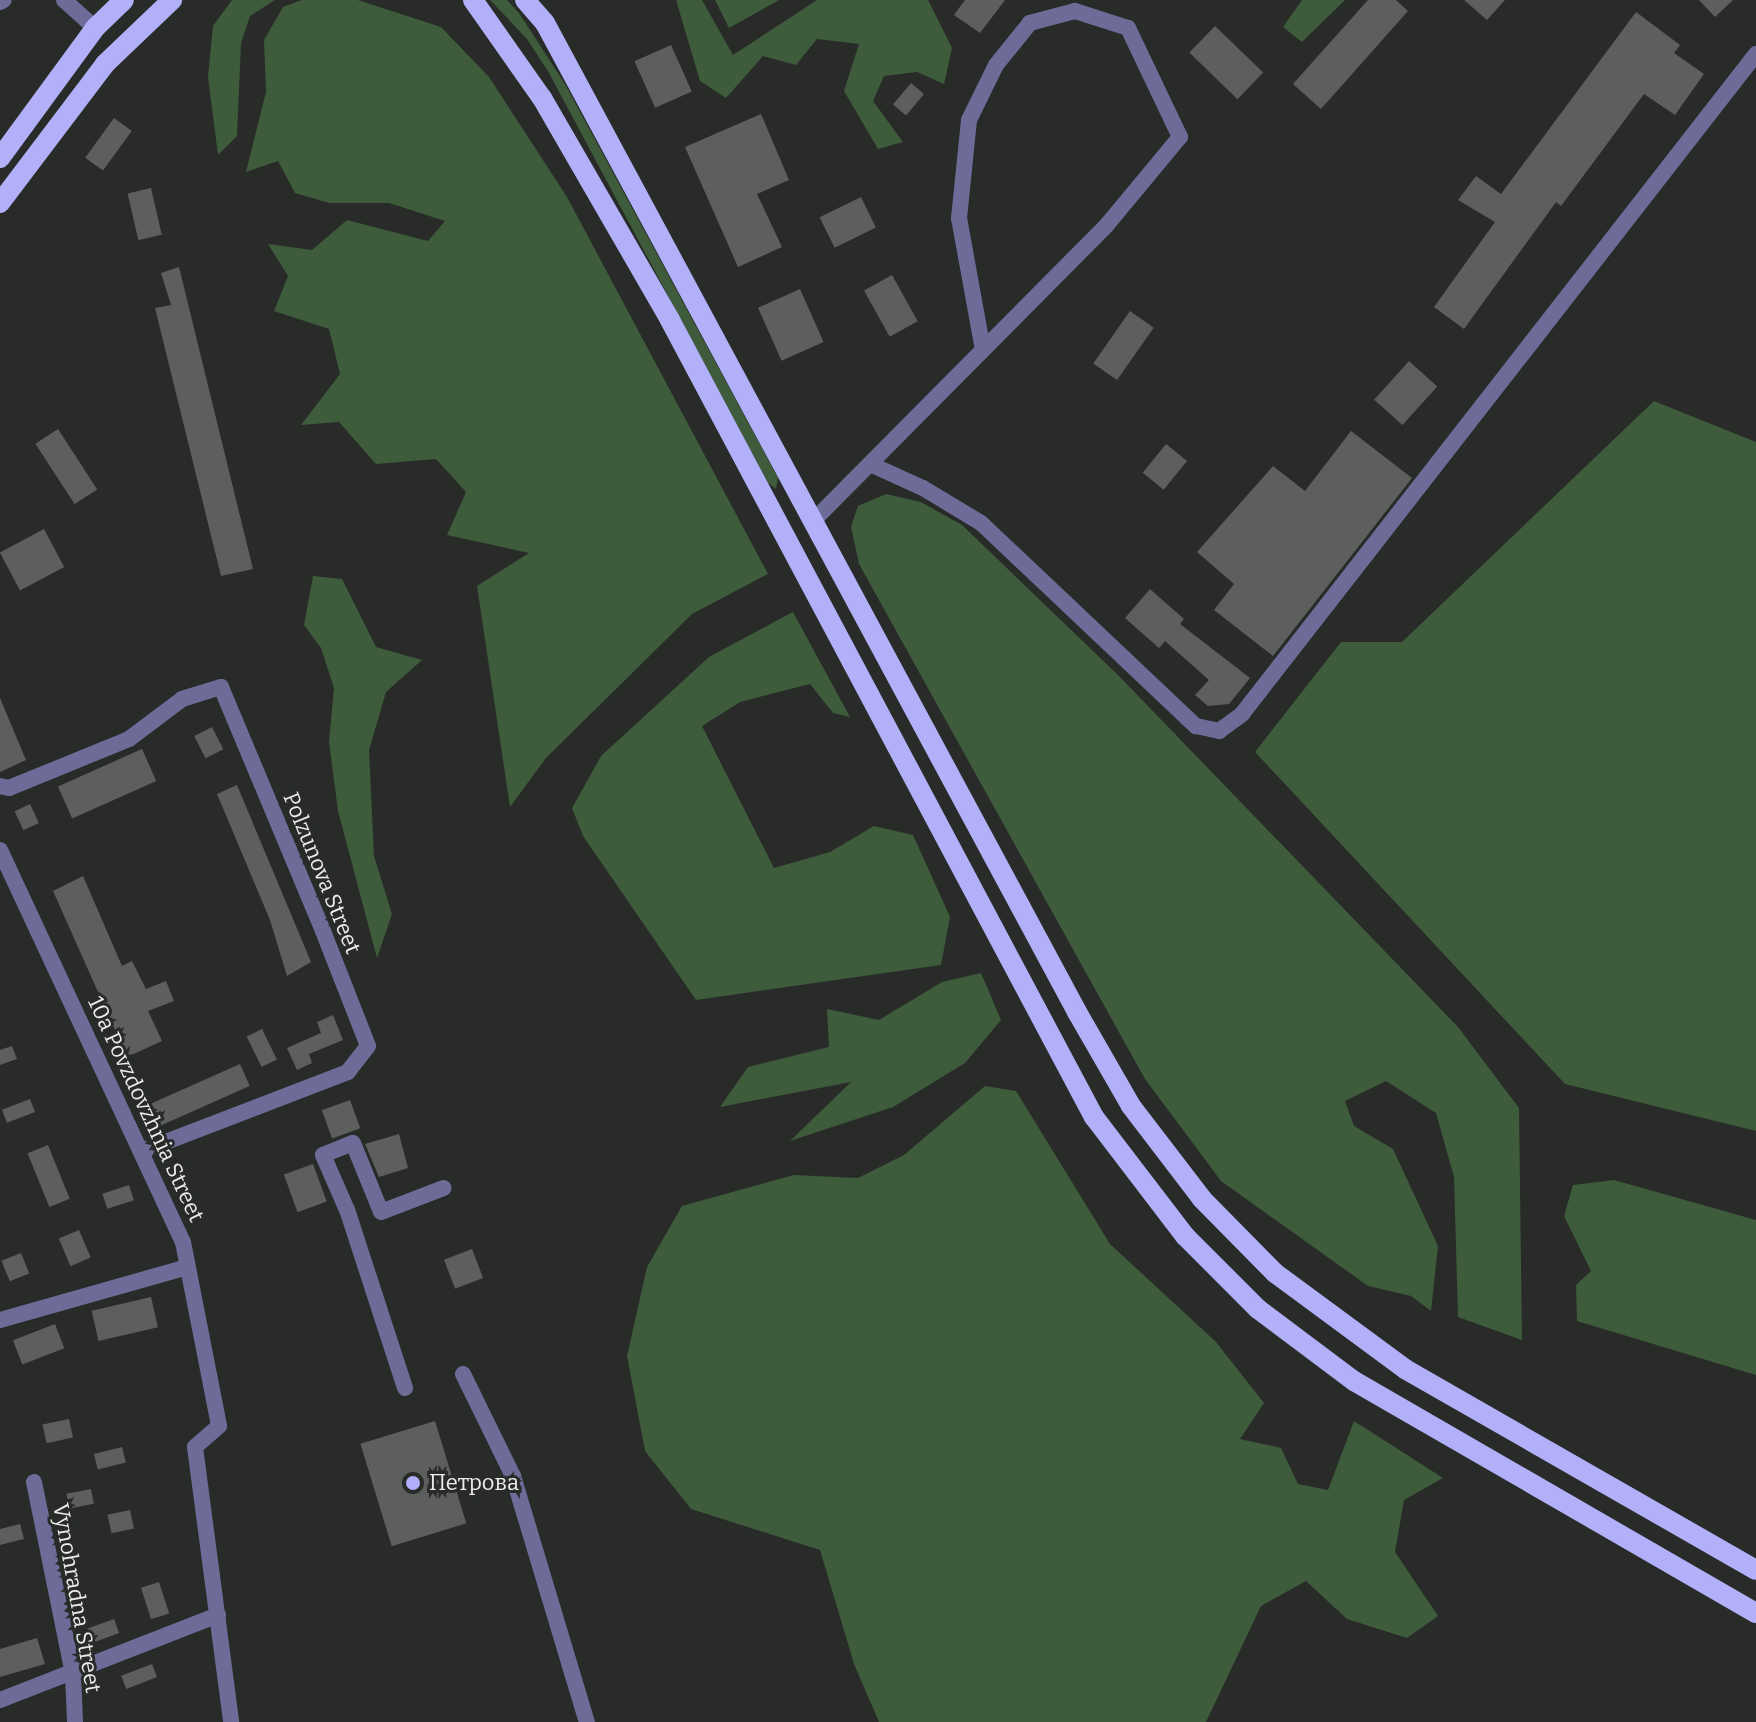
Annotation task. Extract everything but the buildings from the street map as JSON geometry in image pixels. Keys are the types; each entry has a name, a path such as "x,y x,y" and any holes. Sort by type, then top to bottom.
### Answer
{"main road":[{"path":"0,158 95,28 124,0"},
{"path":"0,203 105,64 172,0"},
{"path":"473,0 542,98 670,320 1094,1117 1185,1236 1258,1309 1354,1381 1756,1613"},
{"path":"525,0 545,23 1085,1026 1131,1106 1202,1199 1275,1273 1405,1369 1756,1570"}],"street":[{"path":"64,0 95,28"},
{"path":"813,521 870,464 1106,226 1180,137 1128,28 1075,11 1030,23 996,65 969,120 959,218 983,350"},
{"path":"870,464 923,488 981,523 1196,726 1219,731 1242,714 1756,54"},
{"name":"Polzunova Street","path":"0,786 9,788 129,739 182,699 221,687 368,1046 348,1072 142,1151"},
{"name":"10a Povzdovzhnia Street","path":"0,850 183,1242 219,1426 195,1447 231,1722"},
{"path":"405,1388 347,1210 323,1155 353,1143 381,1212 444,1188"},
{"path":"0,1320 187,1267"},
{"path":"463,1374 513,1476 587,1722"},
{"name":"Vynohradna Street","path":"34,1482 73,1674 75,1722"},
{"path":"0,1700 218,1615"}],"green space":[{"path":"232,0 275,0 250,16 241,43 237,136 218,155 208,77 213,26"},
{"path":"302,0 358,0 441,27 489,77 567,197 768,574 692,614 546,758 510,807 477,586 529,553 447,535 466,492 436,459 376,464 339,422 301,425 340,374 329,329 274,311 288,276 268,244 312,250 347,220 428,241 445,221 389,203 329,203 295,193 278,161 246,172 266,92 264,40 283,7"},
{"path":"490,0 507,0 519,13 565,84 778,478 776,489 768,483 549,73 527,39"},
{"path":"676,0 702,0 733,55 817,0 928,0 952,48 944,84 917,72 884,76 873,101 903,142 878,149 844,91 859,44 817,39 796,65 763,56 726,98 700,81"},
{"path":"715,0 779,0 729,28"},
{"path":"1302,0 1345,0 1302,42 1283,27"},
{"path":"1654,401 1756,442 1756,1131 1565,1084 1255,752 1341,642 1402,642"},
{"path":"886,494 921,502 962,525 1119,676 1458,1027 1519,1108 1522,1340 1458,1317 1454,1177 1436,1113 1386,1081 1345,1101 1354,1126 1393,1149 1438,1246 1431,1311 1411,1296 1368,1286 1221,1181 1145,1079 859,564 851,527 858,506"},
{"path":"313,576 342,579 376,647 422,660 386,692 369,750 374,856 392,914 377,958 338,811 329,742 334,688 321,648 304,625"},
{"path":"793,612 850,717 833,713 810,684 740,702 702,726 774,868 830,852 874,826 913,835 950,917 941,965 696,1000 583,836 572,808 601,756 709,657"},
{"path":"981,973 1001,1020 965,1063 893,1107 790,1141 851,1082 720,1107 748,1067 829,1047 827,1009 879,1020 942,982"},
{"path":"985,1086 1016,1091 1110,1244 1216,1342 1264,1403 1240,1439 1281,1448 1298,1484 1328,1490 1354,1421 1443,1478 1404,1500 1395,1552 1438,1616 1407,1638 1347,1619 1306,1581 1261,1606 1206,1722 879,1722 854,1664 820,1550 691,1509 645,1451 627,1356 647,1267 682,1206 794,1175 858,1178 904,1155"},
{"path":"1614,1180 1756,1220 1756,1375 1577,1321 1576,1285 1591,1271 1564,1216 1573,1185"}],"place":[{"name":"Петрова","path":"413,1483"}]}
